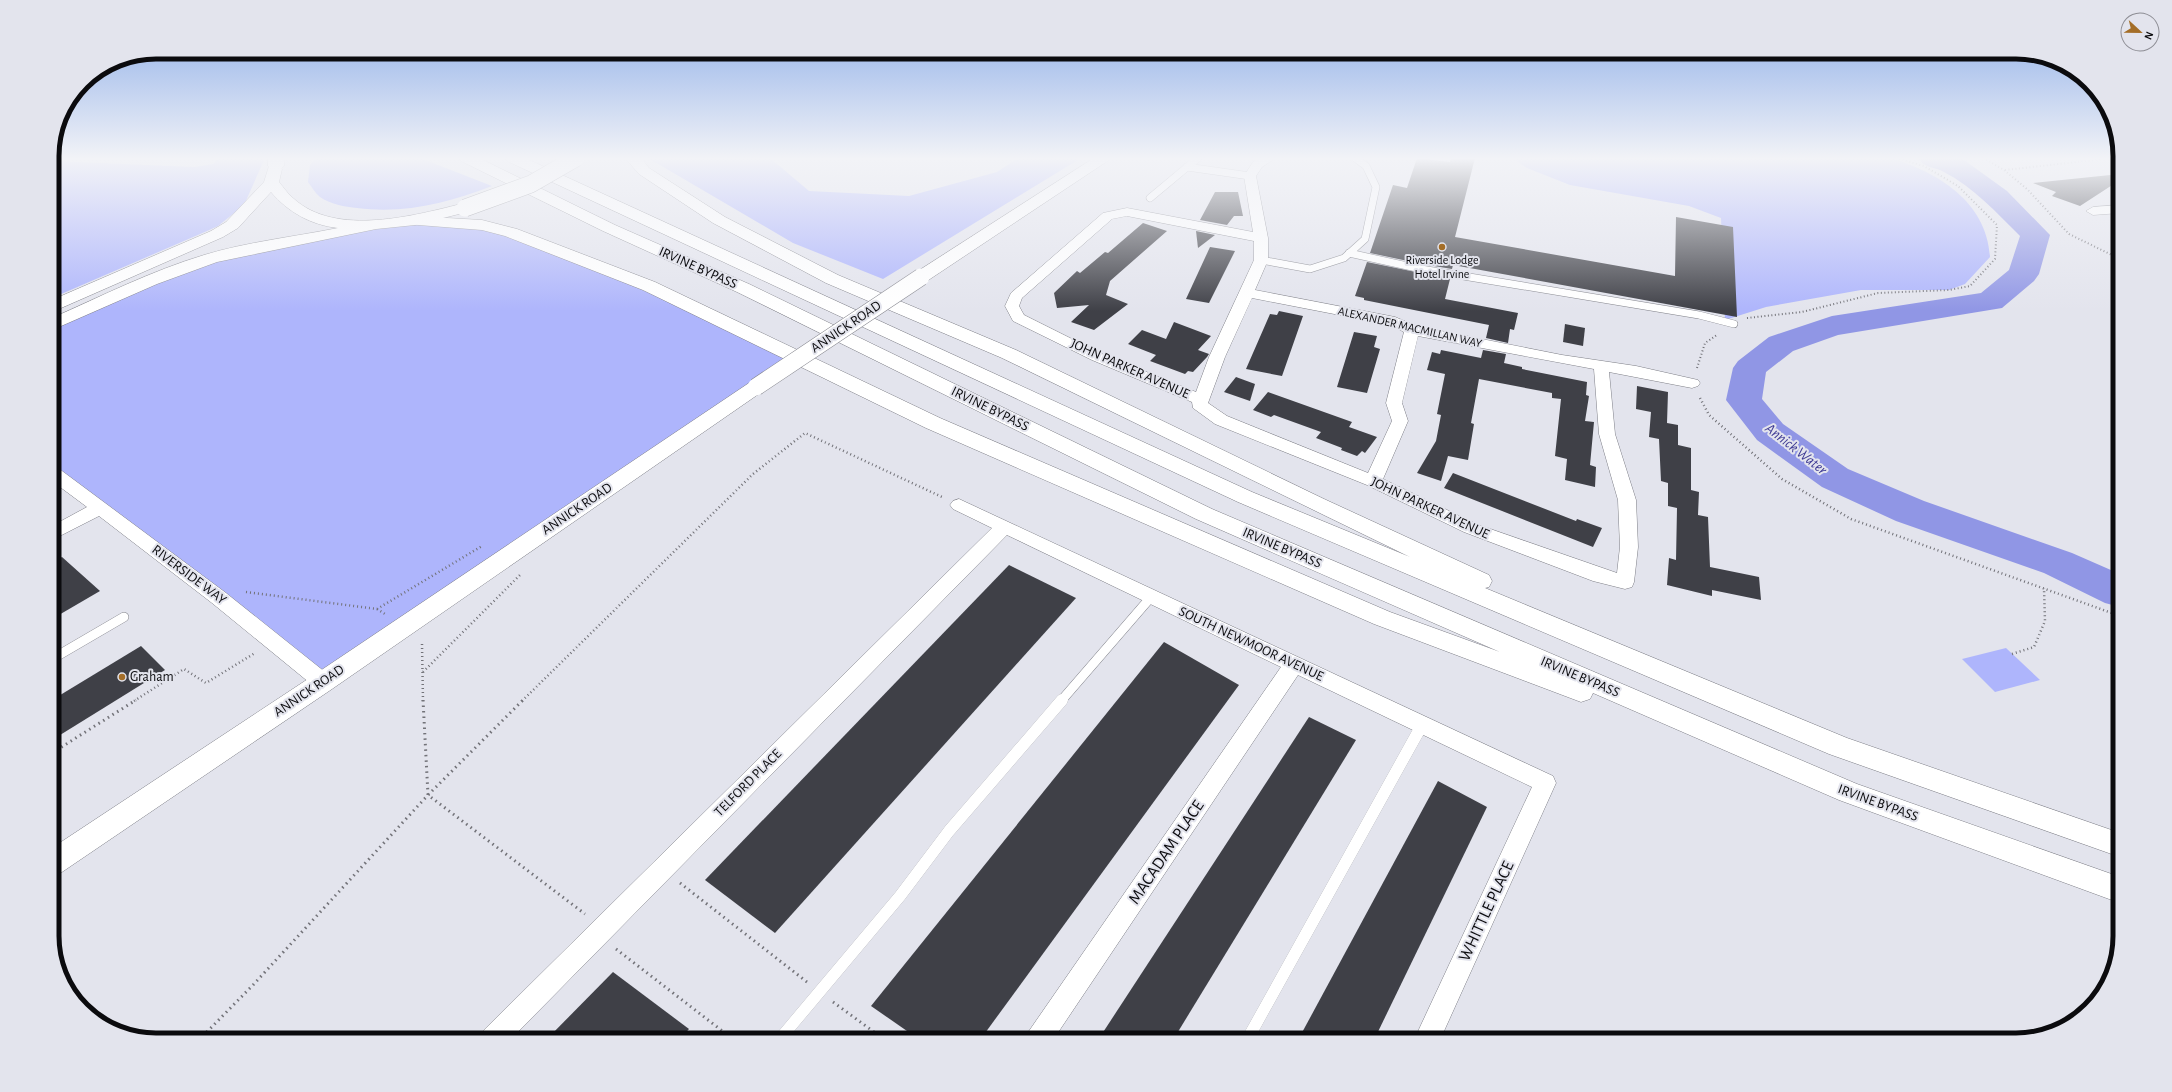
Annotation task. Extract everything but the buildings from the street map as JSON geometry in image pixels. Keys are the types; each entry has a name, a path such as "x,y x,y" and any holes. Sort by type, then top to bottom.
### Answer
{"main road":[{"path":"59,304 217,234 232,224 246,209"},
{"path":"298,209 304,213 349,225 374,225 412,221 462,209"},
{"name":"IRVINE BYPASS","path":"570,209 743,288 1204,514 1848,792 2113,887"},
{"name":"IRVINE BYPASS","path":"622,209 1245,497 1838,746 2113,843"},
{"path":"702,209 719,220 832,279 1009,354 1316,504 1838,746"},
{"name":"ANNICK ROAD","path":"59,858 323,682 756,387 1026,209"},
{"path":"412,221 482,225 511,232 649,286 933,423 1382,618 1848,792"},
{"path":"59,322 155,279 210,259 248,248 336,234 374,225"}],"street":[{"path":"1201,400 1218,357 1261,260 1262,238 1256,209"},
{"path":"2093,211 2113,210"},
{"name":"JOHN PARKER AVENUE","path":"1262,238 1127,212 1108,216 1016,296 1012,306 1018,318 1097,357 1201,400 1199,404 1221,420 1373,481 1470,528 1600,576 1625,582 1629,547 1627,500 1607,434 1601,367"},
{"name":"ALEXANDER MACMILLAN WAY","path":"1247,293 1395,321 1412,330 1601,367 1636,371 1692,383"},
{"path":"1373,481 1400,421 1394,403 1412,330"},
{"name":"RIVERSIDE WAY","path":"59,477 219,598 323,682"},
{"name":"SOUTH NEWMOOR AVENUE","path":"959,505 1545,783"},
{"path":"59,530 100,508"},
{"name":"TELFORD PLACE","path":"499,1033 1004,527"},
{"name":"MACADAM PLACE","path":"1043,1033 1294,664"},
{"name":"WHITTLE PLACE","path":"1430,1033 1545,783"}],"lane":[{"path":"1261,260 1310,269 1344,258 1365,239 1371,209"},
{"path":"1349,254 1421,269 1699,315 1734,324"},
{"path":"785,1033 900,896 949,830 1151,597"},
{"path":"59,655 124,616"},
{"path":"1251,1033 1422,725"}],"path":[{"path":"1981,209 1997,225 1995,259 1970,286 1949,290 1878,293 1802,312 1740,319 1705,343 1692,383 1709,415 1782,479 1851,519 2113,613"},
{"path":"2046,209 2069,234 2088,245 2113,256"},
{"path":"206,1033 253,985 428,795 582,641 753,474 805,433 959,505"},
{"path":"377,609 485,544"},
{"path":"422,672 522,573"},
{"path":"2012,654 2034,647 2046,621 2044,588"},
{"path":"244,592 377,609 385,614"},
{"path":"422,644 428,795 725,1033"},
{"path":"59,749 184,669 206,683 260,650"},
{"path":"662,869 819,992 875,1033"}],"shaded area":[{"path":"59,209 239,209 218,226 59,295"},
{"path":"735,209 998,209 883,279 793,243"},
{"path":"1697,209 1973,209 1980,220 1987,238 1990,257 1965,284 1949,290 1861,290 1766,307 1725,320 1721,218"},
{"path":"437,222 521,236 798,359 323,682 59,471 59,323 210,259 336,234"},
{"path":"2006,648 2040,680 1995,692 1962,659"}],"waterway":[{"name":"Annick Water","path":"2009,209 2035,235 2023,274 1991,301 1832,326 1781,344 1750,368 1744,400 1770,432 1835,478 1910,511 2058,563 2113,589"}],"place":[{"name":"Riverside Lodge Hotel Irvine","path":"1442,247"},
{"name":"Graham","path":"122,677"}]}
